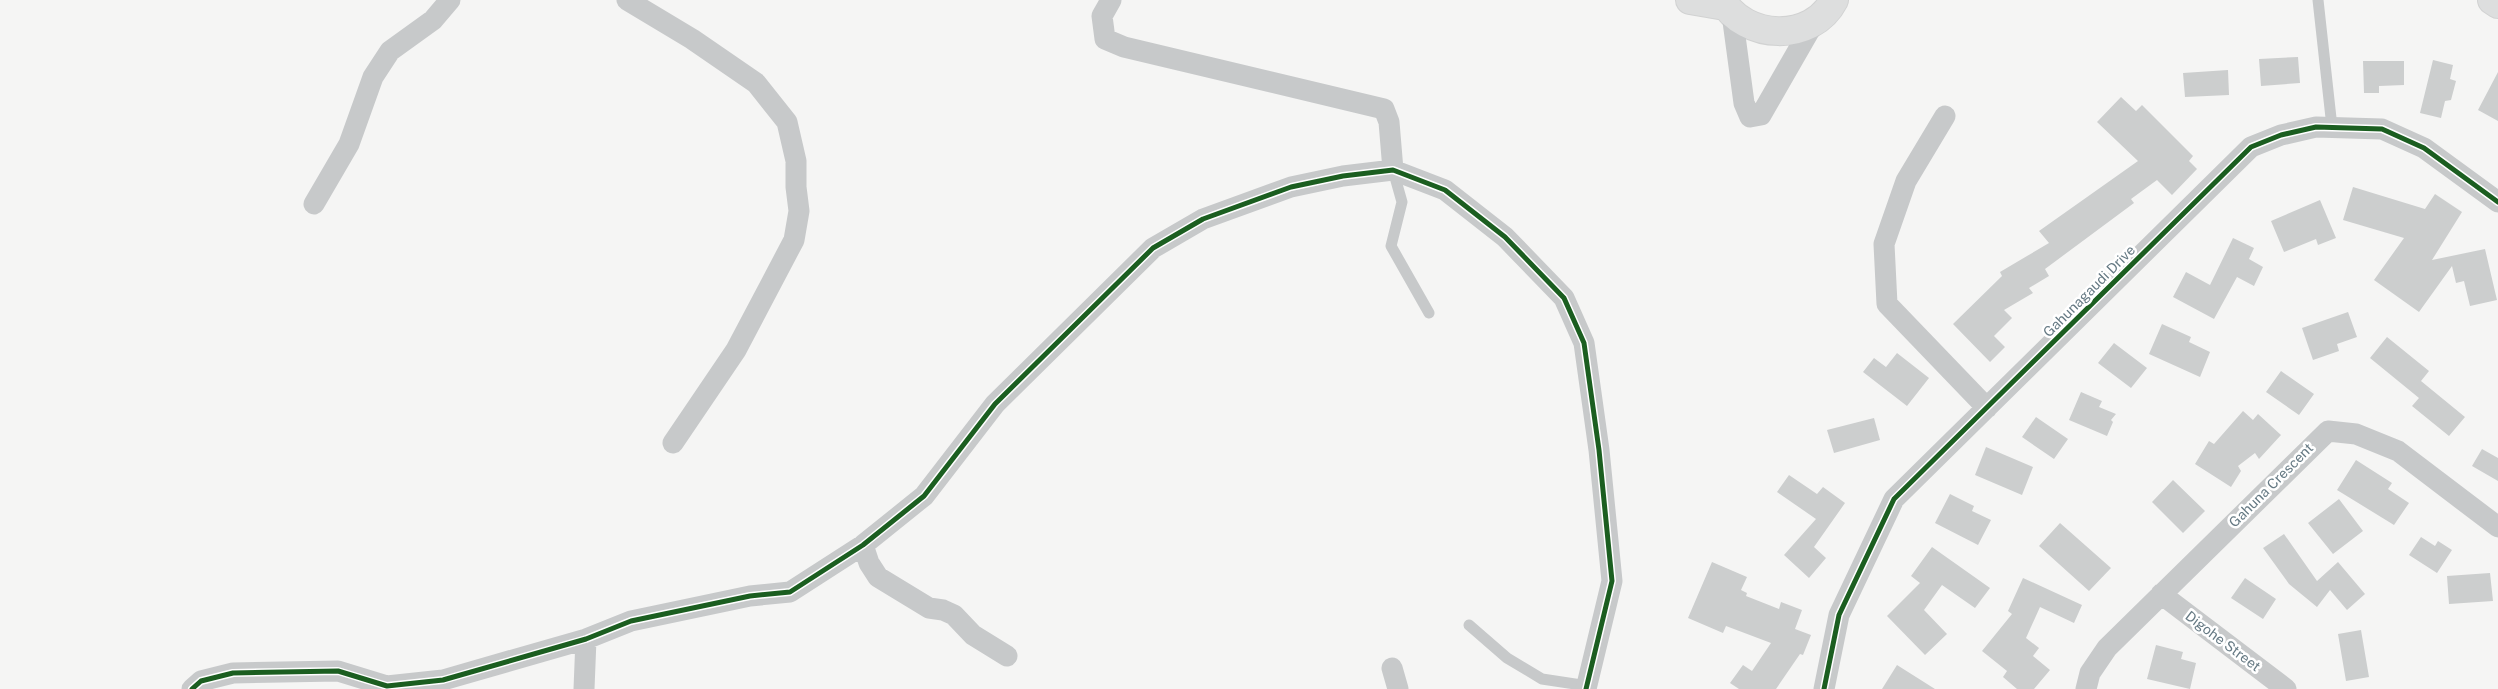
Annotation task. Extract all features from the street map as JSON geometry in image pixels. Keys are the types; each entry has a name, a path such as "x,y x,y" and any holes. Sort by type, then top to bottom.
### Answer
{"main road":[{"path":"1690,0 1727,6 1747,24 1773,31 1799,28 1830,7"},
{"path":"2492,0 2498,4"}],"street":[{"path":"314,204 349,144 373,78 390,51 433,20 450,0"},
{"path":"627,0 692,39 756,84 787,122 796,161 798,211 794,240 736,350 673,442"},
{"path":"1111,0 1102,16 1105,39 1124,47 1384,109 1389,122 1393,170"},
{"path":"1727,6 1744,102 1750,117 1761,115 1830,7"},
{"path":"1945,116 1906,181 1884,244 1887,304 1987,408"},
{"name":"Gahunagaudi Drive","path":"1824,689 1839,615 1894,500 2251,148 2281,134 2316,127 2382,129 2424,148 2498,202"},
{"path":"192,689 200,681 234,673 338,671 387,686 439,684 586,639 631,621 750,596 790,592 863,545 924,496 995,404 1153,248 1204,219 1291,187 1342,176 1393,170 1445,190 1505,236 1564,298 1584,343 1599,450 1612,581 1587,688"},
{"name":"Gahuna Crescent","path":"2086,689 2090,673 2108,648 2328,431 2356,434 2398,451 2498,527"},
{"path":"863,545 869,563 878,577 929,608 944,610 954,615 974,635 1007,656"},
{"name":"Digohe Street","path":"2161,594 2286,689"},
{"path":"584,689 586,639"},
{"path":"1392,668 1398,689"}],"lane":[{"path":"2318,0 2332,128"},
{"path":"1393,170 1402,202 1391,246 1429,313"},
{"path":"1469,625 1507,658 1542,678 1587,688"}],"building":[{"path":"2298,57 2300,83 2261,86 2259,59"},
{"path":"2433,60 2453,65 2450,79 2456,81 2451,100 2445,101 2441,118 2420,113"},
{"path":"2363,61 2404,61 2404,85 2379,86 2379,93 2364,93"},
{"path":"2228,70 2229,95 2185,97 2183,73"},
{"path":"2498,72 2498,121 2478,110"},
{"path":"2121,97 2136,111 2142,105 2193,156 2189,161 2197,169 2172,195 2157,180 2131,199 2134,203 2045,269 2049,276 2029,288 2033,293 2004,310 2012,318 1994,336 2005,347 1990,362 1953,324 2002,276 2000,272 2049,243 2039,231 2138,161 2097,122"},
{"path":"2353,187 2425,209 2435,194 2462,212 2432,260 2485,249 2497,300 2470,306 2464,281 2456,283 2452,266 2419,312 2374,280 2404,238 2343,220"},
{"path":"2320,200 2336,238 2318,245 2316,239 2284,252 2271,221"},
{"path":"2233,238 2254,248 2249,259 2263,267 2254,286 2237,277 2214,319 2173,297 2186,272 2210,285"},
{"path":"2348,312 2357,337 2337,344 2339,351 2313,360 2302,328"},
{"path":"2162,324 2191,337 2189,342 2210,352 2200,377 2149,354"},
{"path":"2387,337 2429,371 2421,381 2465,417 2449,436 2412,406 2419,398 2370,358"},
{"path":"2114,343 2147,368 2131,388 2098,363"},
{"path":"1897,353 1929,378 1907,406 1863,372 1874,358 1886,367"},
{"path":"2281,371 2314,394 2299,415 2266,392"},
{"path":"2081,392 2102,401 2099,407 2116,414 2111,420 2113,422 2107,436 2069,420"},
{"path":"2243,411 2253,420 2258,414 2281,435 2259,459 2255,453 2238,466 2241,471 2231,487 2195,464 2209,441 2214,444"},
{"path":"2036,417 2068,439 2054,459 2022,437"},
{"path":"1874,418 1880,440 1834,453 1827,430"},
{"path":"1986,447 2033,467 2022,495 1975,475"},
{"path":"2482,449 2498,458 2498,481 2472,466"},
{"path":"2356,460 2392,483 2388,489 2409,503 2394,525 2337,490"},
{"path":"1789,475 1817,494 1823,487 1845,503 1814,547 1826,558 1809,578 1784,555 1816,519 1777,492"},
{"path":"2173,480 2205,511 2183,533 2152,502"},
{"path":"1950,494 1974,506 1972,511 1991,520 1978,545 1935,523"},
{"path":"2339,499 2363,531 2333,554 2308,523"},
{"path":"2060,523 2111,568 2089,591 2039,546"},
{"path":"2284,534 2317,581 2338,562 2365,594 2347,610 2330,590 2317,607 2289,584 2263,548"},
{"path":"2421,537 2435,546 2438,541 2452,550 2437,573 2409,555"},
{"path":"1932,547 1990,588 1975,608 1942,585 1924,610 1947,634 1925,655 1887,616 1920,583 1911,576"},
{"path":"1712,562 1747,577 1741,590 1747,593 1746,596 1779,609 1781,602 1802,610 1795,629 1811,635 1803,655 1800,654 1776,689 1739,689 1730,683 1743,665 1752,671 1771,643 1726,626 1723,633 1688,618"},
{"path":"2490,573 2493,601 2449,604 2447,576"},
{"path":"2023,578 2082,605 2074,623 2040,607 2026,638 2039,648 2033,656 2050,670 2034,689 2017,689 2003,677 2007,671 1982,651 2012,614 2008,611"},
{"path":"2245,578 2276,599 2263,619 2231,598"},
{"path":"2361,630 2369,677 2346,681 2338,634"},
{"path":"2156,645 2183,652 2181,659 2196,663 2190,689 2147,679"},
{"path":"1897,665 1935,689 1882,689"}],"cycle path":[{"path":"1824,689 1839,615 1894,499 2251,147 2281,135 2316,127 2382,129 2424,148 2498,202"},
{"path":"192,689 201,681 233,673 338,671 387,686 443,680 586,639 631,621 750,596 790,592 863,545 924,496 995,404 1153,248 1203,219 1291,187 1343,176 1393,170 1445,190 1505,237 1564,298 1584,343 1599,450 1612,581 1586,689"}]}
